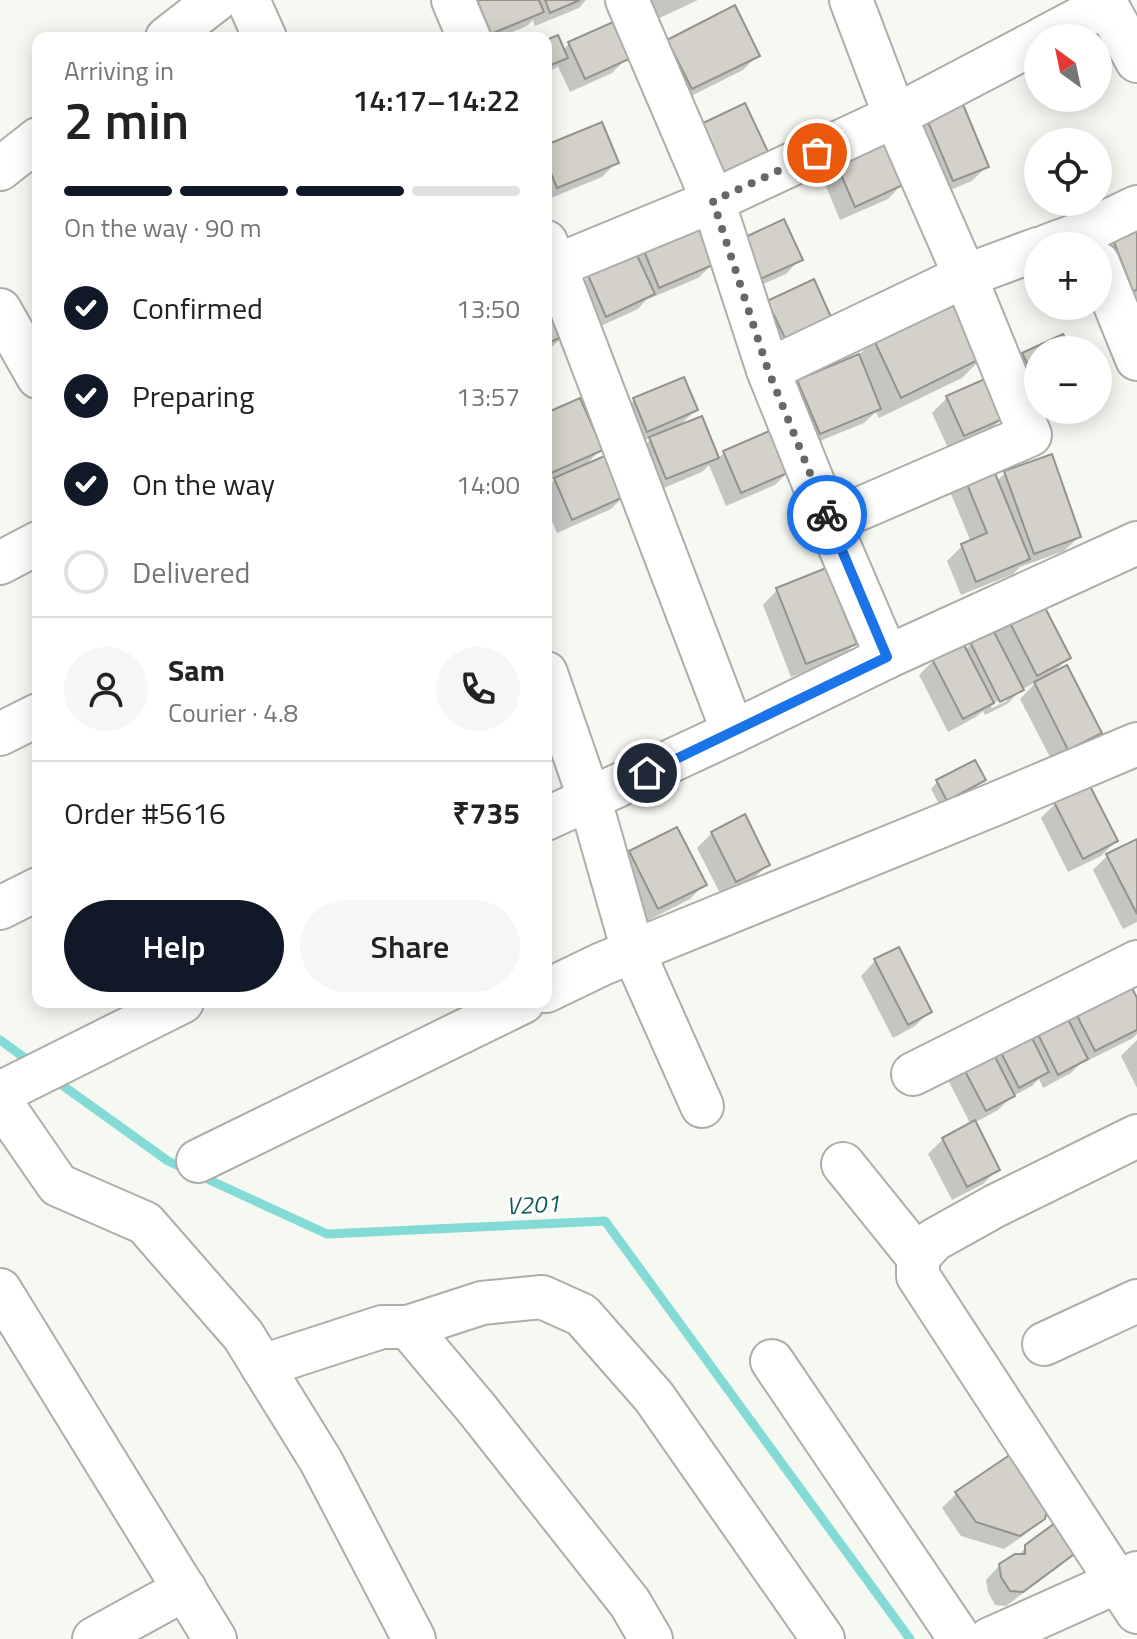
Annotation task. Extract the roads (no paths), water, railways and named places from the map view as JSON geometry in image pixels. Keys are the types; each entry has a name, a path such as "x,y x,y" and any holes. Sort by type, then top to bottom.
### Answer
{"street":[{"path":"175,32 216,0"},
{"path":"248,0 262,32"},
{"path":"453,0 466,32"},
{"path":"627,0 713,201 768,370 887,657"},
{"path":"829,522 1030,435 895,116 851,0"},
{"path":"1067,24 1105,2 1136,58"},
{"path":"552,258 713,201 895,116 1024,48"},
{"path":"0,169 32,144"},
{"path":"1108,232 1137,207"},
{"path":"768,370 965,276 1024,254"},
{"path":"552,267 733,732"},
{"path":"1112,298 1137,359"},
{"path":"0,310 32,366"},
{"path":"552,816 887,657 1137,543"},
{"path":"0,563 32,546"},
{"path":"552,690 590,800 633,951 702,1106"},
{"path":"0,734 32,718"},
{"path":"552,988 633,951 1137,744"},
{"path":"0,908 32,892"},
{"path":"913,1074 1137,962"},
{"path":"170,1008 22,1084 58,1185 145,1223 243,1335 321,1461 414,1639"},
{"path":"198,1161 511,1008"},
{"path":"918,1257 934,1240 995,1206 1137,1136"},
{"path":"843,1164 918,1257 918,1276 1130,1589 990,1639"},
{"path":"0,1290 215,1639"},
{"path":"262,1366 382,1327 408,1327 482,1303 542,1297 582,1315 654,1397 823,1639"},
{"path":"1044,1344 1137,1301"},
{"path":"408,1327 477,1409 620,1591 651,1639"},
{"path":"772,1361 960,1639"},
{"path":"94,1639 185,1589"}],"waterway":[{"name":"V201","path":"0,1040 33,1064"},
{"name":"V201","path":"55,1080 168,1161 327,1234 605,1221 910,1639"}]}
